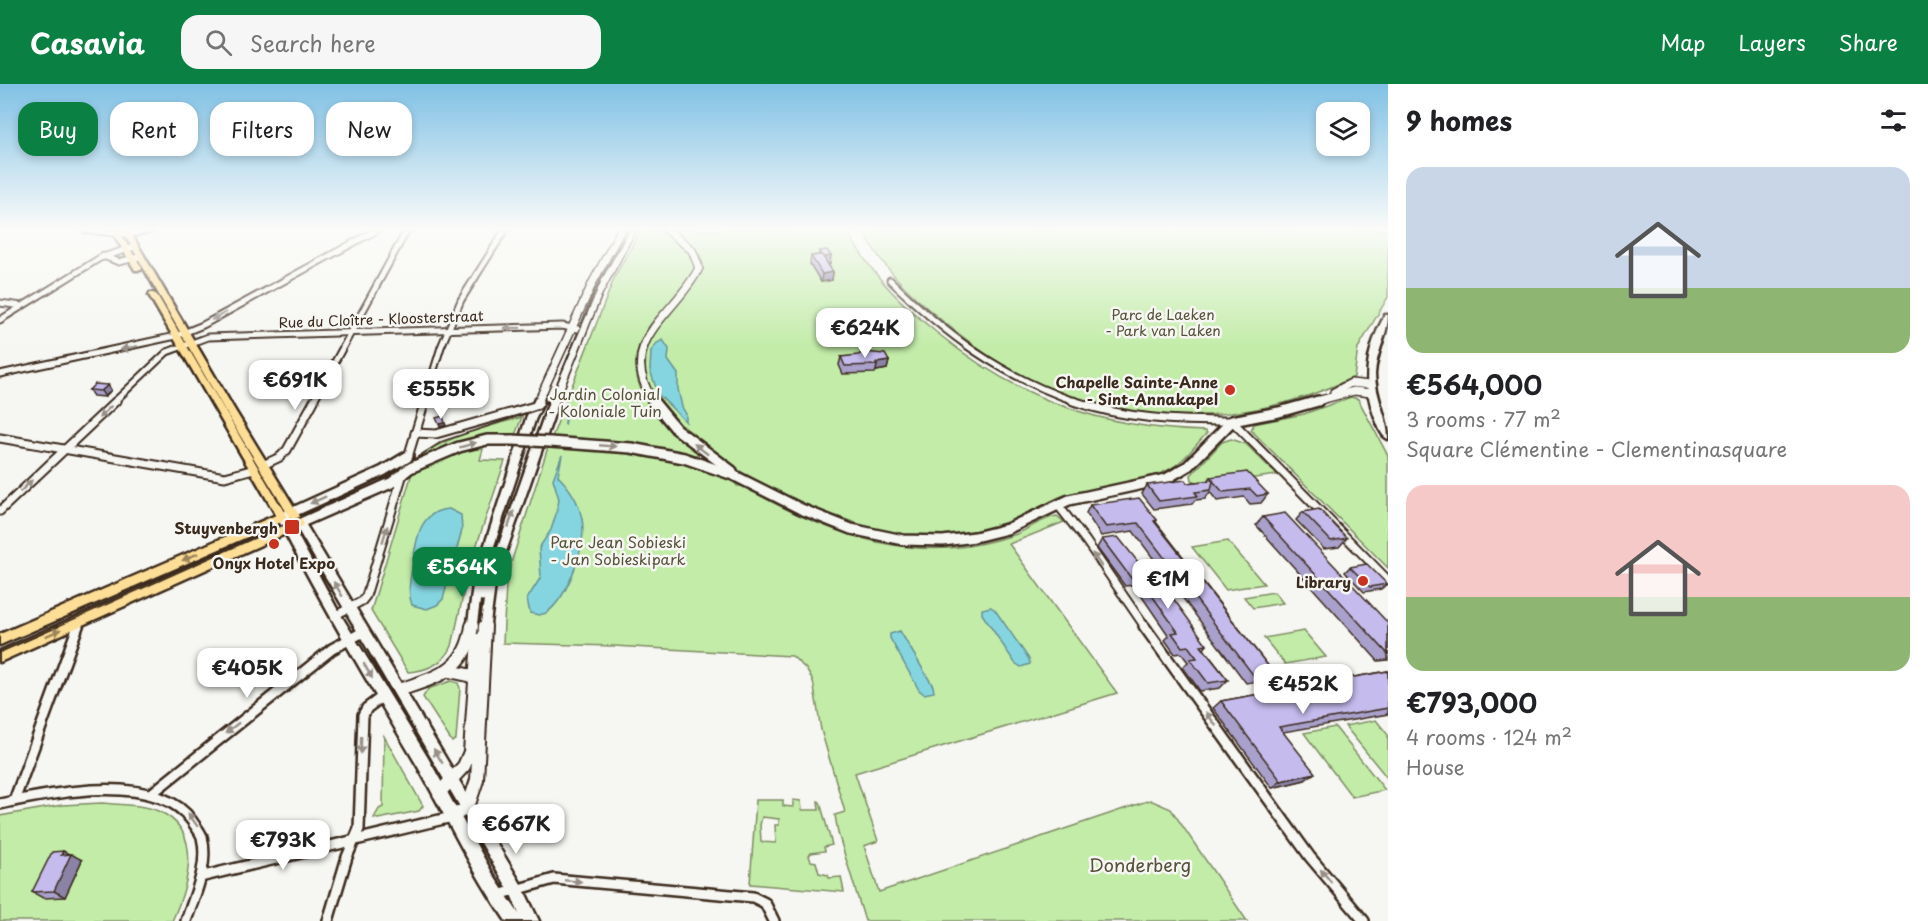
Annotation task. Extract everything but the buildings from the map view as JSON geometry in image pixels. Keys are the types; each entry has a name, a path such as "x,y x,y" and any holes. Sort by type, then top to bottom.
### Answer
{"main road":[{"path":"142,269 258,467 399,690 516,889 531,921"},
{"path":"1388,317 1375,344 1371,365 1371,389 1388,436"},
{"path":"0,640 287,514"},
{"path":"294,526 336,615 452,817 515,921"},
{"path":"0,657 294,526"}],"street":[{"path":"0,320 82,269"},
{"path":"0,374 180,335 203,325 305,269"},
{"path":"0,438 225,477 258,467 280,457 287,450 385,269"},
{"path":"336,615 362,601 366,596 448,329 461,300 480,269"},
{"path":"439,792 466,763 470,752 489,587 593,282 600,269"},
{"path":"399,690 448,671 462,659 469,646 478,586 531,418 611,269"},
{"path":"698,269 645,340 641,366 645,388 653,405 663,417 707,454 749,482 791,505 837,524 875,535 910,541 943,541 986,534 1024,522 1069,500 1147,485 1174,475 1193,461 1232,421"},
{"path":"890,280 931,320 980,358 1041,390 1078,404 1140,417 1184,422 1232,421 1279,412 1354,391 1371,389"},
{"path":"0,303 22,306"},
{"path":"0,311 10,314"},
{"path":"203,325 204,333 213,336"},
{"name":"Rue du Cloître - Kloosterstraat","path":"0,511 167,352 186,344 213,336 448,329 578,329"},
{"path":"415,433 436,434 538,405"},
{"path":"1232,421 1388,580"},
{"path":"294,526 391,483 404,472 459,447 487,440 620,447 654,452 703,464 749,482"},
{"path":"287,514 383,471 408,456"},
{"path":"1058,505 1310,856 1364,921"},
{"path":"204,876 452,817 468,807 478,774 478,680 486,561"},
{"path":"14,801 80,621"},
{"path":"150,794 332,649 363,632"},
{"path":"448,671 478,680"},
{"path":"328,921 347,856 360,826 361,720 365,710 383,696"},
{"path":"0,804 81,792 112,791 150,794 174,802 194,819 204,846 204,876 186,921"},
{"path":"498,895 554,879 753,897 765,903 774,921"}],"green space":[{"name":"Jardin Colonial - Koloniale Tuin","path":"619,269 694,269 682,288 653,321 641,341 636,360 637,378 644,395 654,411 668,426 699,453 694,456 623,442 552,437"},
{"path":"702,269 872,269 910,310 936,332 998,375 1029,392 1062,406 1095,416 1130,424 1207,433 1180,462 1159,474 1131,483 1067,494 1018,518 994,526 970,532 932,536 890,532 853,522 768,486 691,439 664,413 649,388 645,364 650,339"},
{"name":"Parc de Laeken - Park van Laken","path":"889,269 1388,269 1388,297 1358,348 1354,377 1313,394 1269,406 1225,413 1181,416 1137,412 1093,404 1050,390 1010,370 974,346 915,297"},
{"path":"1351,397 1358,399 1388,456 1388,568 1251,430 1254,424 1304,414"},
{"path":"522,417 515,435 500,434 414,463 415,459 440,444"},
{"path":"1231,439 1246,444 1277,475 1203,485 1192,480 1191,475 1222,442"},
{"path":"548,447 632,454 673,461 733,481 737,486 743,486 798,515 827,527 887,544 917,548 948,548 979,544 1014,535 1057,516 1064,522 1009,544 1117,693 855,773 878,841 864,846 879,892 1150,800 1171,809 1247,921 865,921 838,833 835,815 845,812 821,730 813,681 806,669 792,656 614,646 503,643 506,585"},
{"path":"483,449 480,460 505,461 469,568 452,646 445,657 434,665 408,672 371,611 412,473 455,454"},
{"path":"1228,541 1264,584 1226,590 1192,547"},
{"path":"1274,592 1283,603 1253,608 1244,597"},
{"path":"1304,631 1326,657 1285,664 1264,638"},
{"path":"451,681 458,683 460,688 456,739 452,742 423,697 428,689"},
{"path":"1376,720 1388,735 1388,779 1345,726"},
{"path":"1335,727 1385,790 1352,797 1304,733"},
{"path":"384,736 423,806 419,811 378,819 374,818 379,809 383,807"},
{"path":"756,800 783,800 783,806 793,807 793,800 801,801 802,810 819,810 818,801 820,802 832,845 824,847 825,851 811,853 809,856 811,861 816,862 819,873 828,875 829,878 841,877 844,892 750,884","holes":["762,817 779,819 779,825 775,825 776,843 761,842"]},
{"path":"102,803 138,806 158,811 173,820 182,831 189,860 183,892 172,921 0,921 0,816 62,805"}],"water":[{"path":"663,340 669,349 668,360 678,374 678,389 686,414 686,422 658,394 650,370 651,351 657,343"},
{"path":"562,455 558,476 570,490 579,506 583,530 582,543 574,570 562,596 546,613 539,615 530,613 527,599 541,577 539,548 551,530 557,511 559,499 553,479"},
{"path":"449,509 461,515 462,530 443,599 437,605 427,609 412,605 410,582 420,530 430,516 438,511"},
{"path":"991,607 1029,659 1030,664 1021,667 1015,663 982,614 982,609"},
{"path":"900,631 933,686 934,692 924,694 919,690 890,638 890,634"}],"waterway":[{"path":"565,424 567,410 571,408"}],"tram line":[{"path":"56,627 375,484 443,441 540,409 551,397 607,269"},
{"path":"0,652 59,626"}],"place":[{"name":"Chapelle Sainte-Anne - Sint-Annakapel","path":"1230,390"},
{"name":"Stuyvenbergh","path":"292,527"},
{"name":"Onyx Hotel Expo","path":"274,544"},
{"name":"Library","path":"1363,581"}],"park label":[{"name":"Parc Jean Sobieski - Jan Sobieskipark","path":"618,550"},
{"name":"Donderberg","path":"1140,864"}]}
